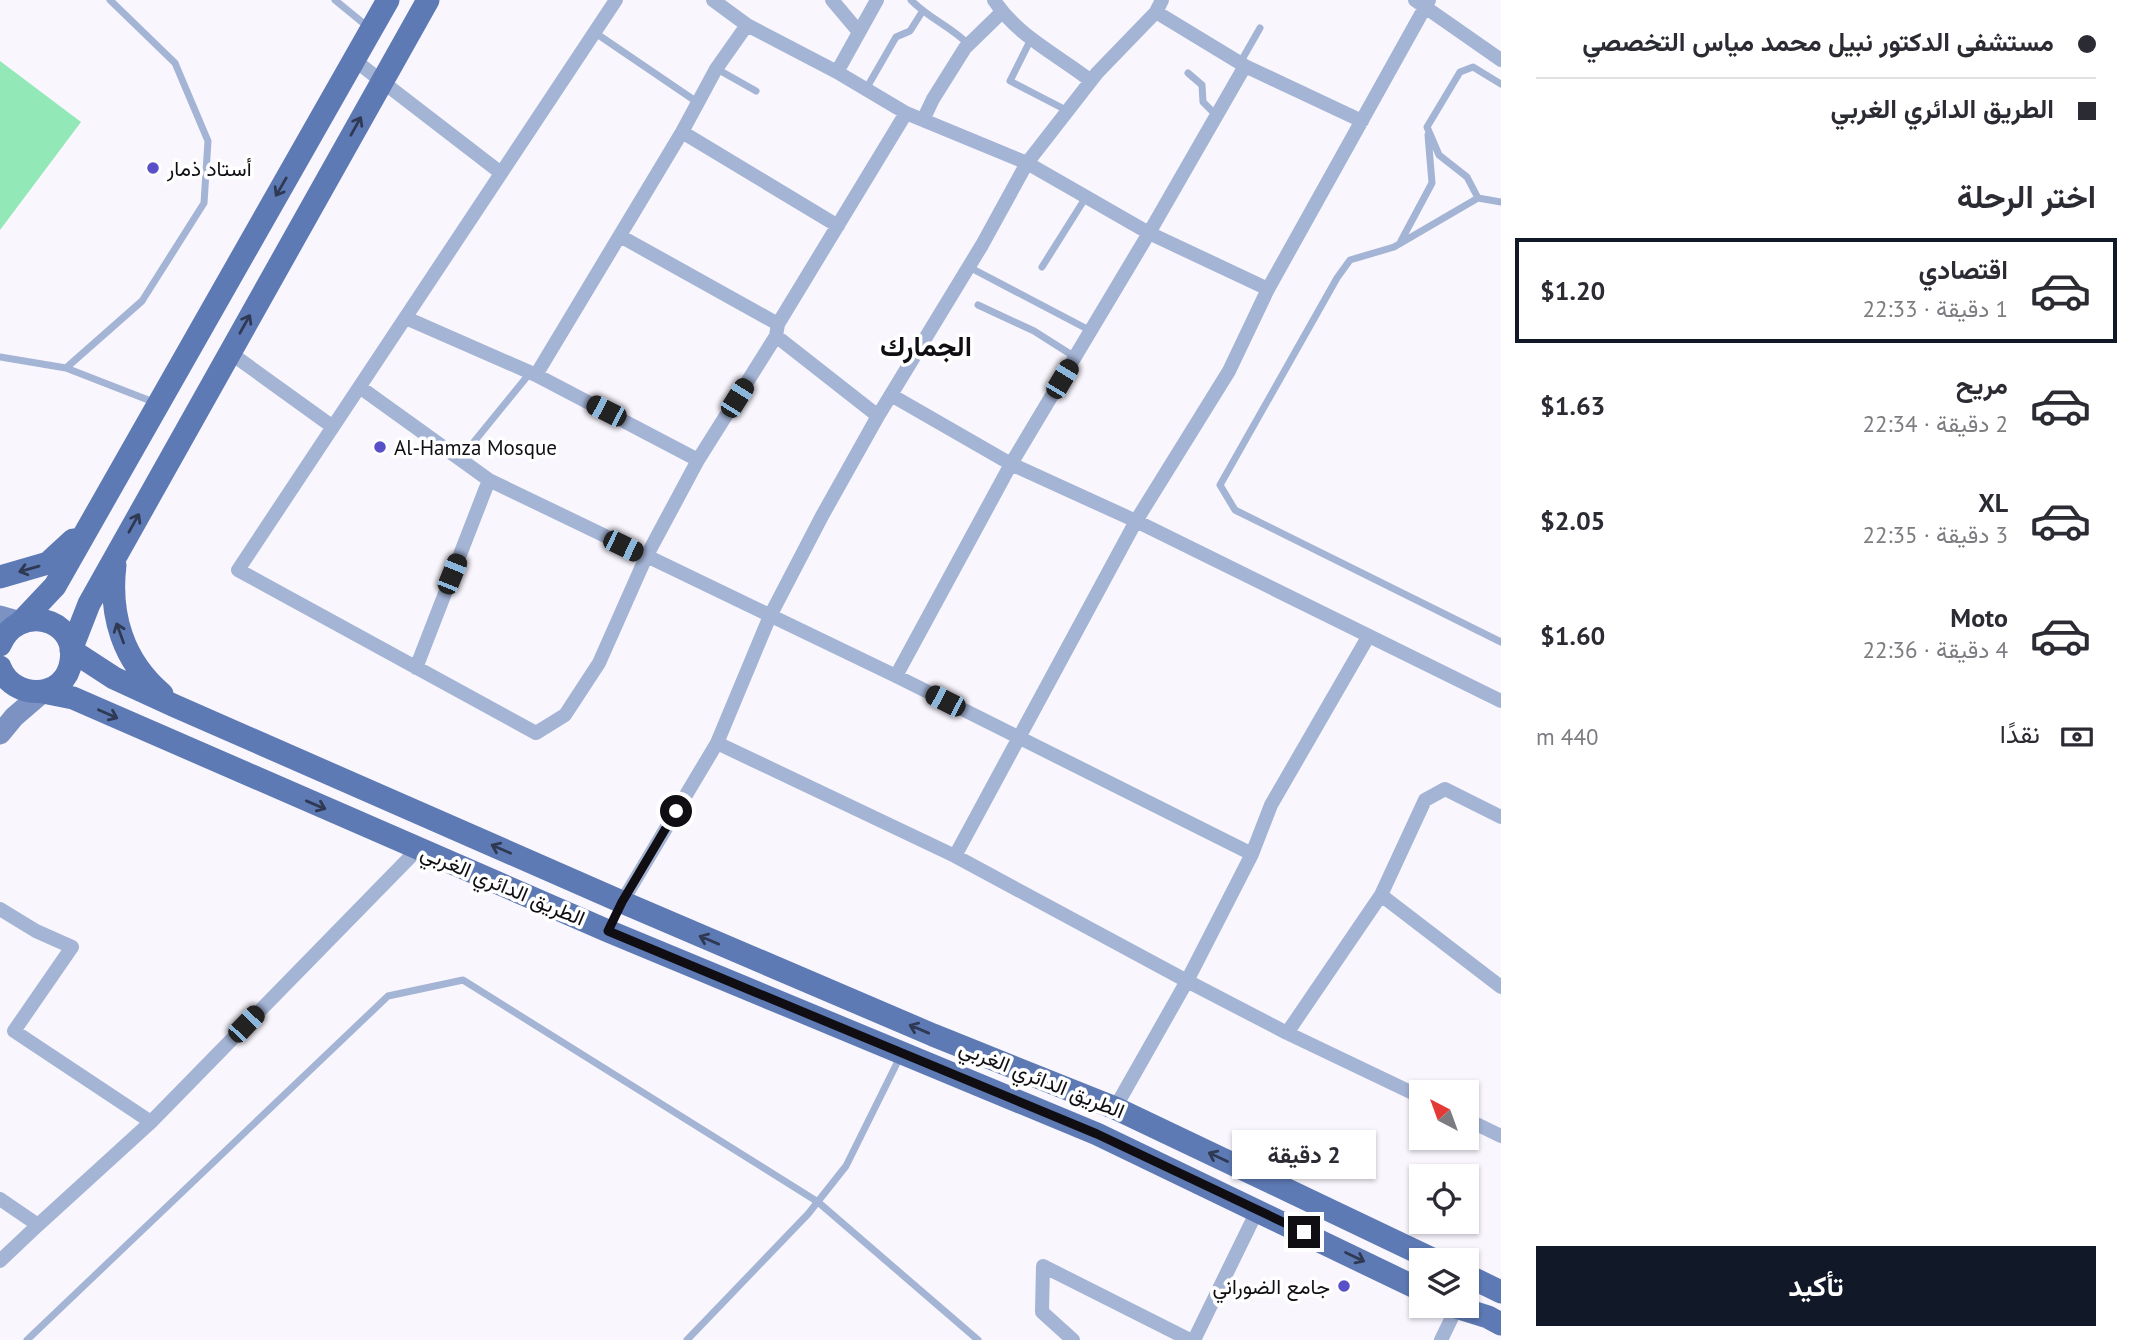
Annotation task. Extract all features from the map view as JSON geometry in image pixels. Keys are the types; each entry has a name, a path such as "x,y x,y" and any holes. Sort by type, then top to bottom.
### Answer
{"main road":[{"path":"10,619 55,586 388,0"},
{"path":"0,734 43,692 54,688 68,671 71,650 89,604 428,0"},
{"path":"0,577 48,563 90,523"},
{"path":"116,556 112,590 117,624 129,656 149,683 175,706"},
{"path":"10,619 53,623 62,630 71,650"},
{"path":"0,645 11,628 10,619"},
{"name":"الطريق الدائري الغربي","path":"71,650 114,678 175,706 622,902 933,1035 1115,1108 1409,1248"},
{"name":"الطريق الدائري الغربي","path":"0,671 18,689 73,698 608,931 1097,1134 1258,1209 1409,1284"},
{"path":"608,931 622,902"},
{"path":"1097,1134 1115,1108"},
{"path":"1479,1281 1501,1291 1494,1321"}],"street":[{"path":"616,0 238,570 536,733 565,715 599,663 646,557 698,460 906,113"},
{"path":"713,0 747,25 837,72 906,113 1027,163 1149,233 1268,289"},
{"path":"832,0 859,32"},
{"path":"837,72 877,0"},
{"path":"955,856 1136,521 1229,371 1268,289 1362,121 1424,2 1501,60"},
{"path":"923,120 933,99 998,6 1031,39 1091,80"},
{"path":"622,902 717,743 771,616 822,516 1027,163 1091,80 1159,6 1242,65 1362,121"},
{"path":"533,374 620,236 716,69 747,25"},
{"path":"354,60 501,173"},
{"path":"896,676 1011,464 1149,233 1242,65"},
{"path":"682,132 838,226"},
{"path":"620,236 777,330 878,416"},
{"path":"405,318 533,374 698,460"},
{"path":"229,352 333,427"},
{"path":"361,388 489,480 896,676 1252,853"},
{"path":"891,395 1011,464 1136,521 1368,638 1501,701"},
{"path":"416,668 489,480"},
{"path":"1115,1108 1187,981 1252,853 1271,805 1368,638"},
{"path":"717,743 955,856 1287,1033 1409,1091"},
{"path":"1287,1033 1381,895 1425,800 1446,789 1501,817"},
{"path":"0,1261 150,1122 418,849"},
{"path":"1381,895 1501,987"},
{"path":"0,909 36,931 72,947 14,1031 150,1122"},
{"path":"1479,1125 1501,1136"},
{"path":"0,1199 38,1225"},
{"path":"1073,1340 1042,1312 1043,1266 1192,1340 1258,1209"},
{"path":"1441,1340 1450,1318"}],"lane":[{"path":"65,368 142,301 204,204 208,141 175,63 110,0"},
{"path":"335,0 371,30"},
{"path":"911,0 922,12 969,45"},
{"path":"866,89 896,37 910,31 922,12"},
{"path":"1242,65 1261,28"},
{"path":"594,32 697,102"},
{"path":"1031,39 1010,82 1068,111"},
{"path":"1394,247 1404,237 1432,183 1427,127 1460,72 1473,66 1501,84"},
{"path":"716,69 756,91"},
{"path":"1188,73 1202,85 1203,102 1216,116"},
{"path":"1427,127 1438,155 1467,177 1478,198"},
{"path":"1042,267 1086,197"},
{"path":"1501,202 1478,198 1394,247 1350,260 1220,485 1235,510 1501,642"},
{"path":"969,267 1091,331"},
{"path":"978,305 1034,331 1075,357"},
{"path":"0,357 65,368 158,403"},
{"path":"460,459 533,374"},
{"path":"27,1340 388,996 463,980 818,1202 978,1340"},
{"path":"687,1340 818,1202 846,1166 901,1054"}],"green space":[{"path":"0,61 81,122 0,230"}],"place":[{"name":"أستاد ذمار","path":"153,168"},
{"name":"Al-Hamza Mosque","path":"380,447"},
{"name":"جامع الضوراني","path":"1344,1286"}],"district":[{"name":"الجمارك","path":"926,345"}],"route":[{"path":"676,811 622,902 608,931 1097,1134 1304,1232"}]}
